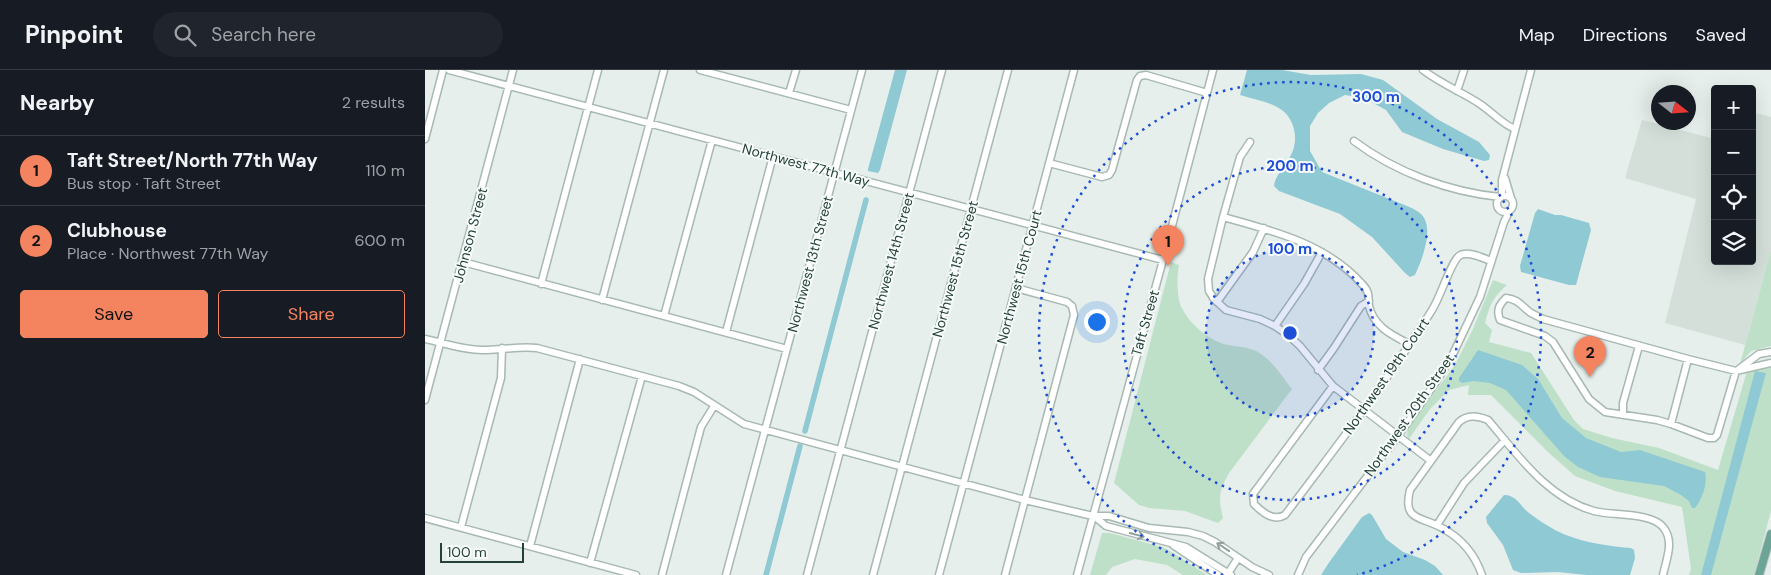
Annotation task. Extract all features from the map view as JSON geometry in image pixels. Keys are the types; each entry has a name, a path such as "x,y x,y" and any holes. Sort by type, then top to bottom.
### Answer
{"main road":[{"path":"1759,575 1771,534"}],"street":[{"path":"425,139 443,70"},
{"name":"Northwest 77th Way","path":"449,70 1163,260"},
{"name":"Johnson Street","path":"425,400 513,70"},
{"path":"541,284 598,70"},
{"path":"602,300 664,70"},
{"path":"700,70 728,74 851,110"},
{"path":"789,93 796,70"},
{"name":"Northwest 13th Street","path":"727,575 862,70"},
{"name":"Northwest 14th Street","path":"807,575 942,70"},
{"name":"Northwest 15th Street","path":"873,575 1008,70"},
{"name":"Northwest 15th Court","path":"939,575 1074,70"},
{"name":"Taft Street","path":"1077,575 1213,70"},
{"path":"1423,70 1433,78 1480,104 1508,126 1515,129"},
{"path":"1457,91 1464,70"},
{"path":"1498,207 1501,197 1502,180 1531,70"},
{"path":"1049,163 1101,177 1109,175 1137,80 1140,76 1146,75 1207,93"},
{"path":"665,316 712,140"},
{"path":"1250,142 1240,157 1223,217 1207,279 1209,291 1226,310 1260,319 1275,326 1300,346 1333,386 1431,461"},
{"path":"1354,142 1368,152 1408,172 1471,193 1505,212 1513,206 1504,172"},
{"path":"726,332 773,156"},
{"path":"1471,193 1511,198"},
{"name":"Northwest 20th Street","path":"1498,207 1501,218 1498,242"},
{"name":"Northwest 20th Street","path":"1298,575 1307,557 1398,436 1453,354 1480,297 1504,222 1510,210"},
{"path":"1223,217 1291,237 1322,252 1343,266 1364,285 1369,293 1369,301 1374,319 1381,328 1409,344"},
{"path":"1217,302 1253,252 1264,228"},
{"path":"1275,326 1304,284 1322,252"},
{"name":"Northwest 19th Court","path":"1333,386 1253,494 1253,500 1257,507 1273,518 1281,517 1364,410 1440,297 1452,263 1457,257 1467,253 1491,261"},
{"path":"463,262 787,349"},
{"path":"1005,575 1074,314 1072,306 1067,302 1016,288"},
{"path":"1771,352 1759,354 1736,371 1717,435 1714,438 1708,438 1671,424 1605,412 1589,399 1553,342 1545,336 1500,320 1498,309 1501,302 1506,298 1514,299 1529,312 1543,319 1736,371 1771,364"},
{"path":"1318,370 1361,306 1369,301"},
{"path":"425,339 472,350 537,348 679,386 694,392 744,424 1025,500 1093,516 1109,516 1149,528 1188,532 1203,536 1252,567 1269,575"},
{"path":"1623,415 1623,402 1639,346"},
{"path":"461,528 501,378 502,348"},
{"path":"529,546 580,359"},
{"path":"1671,424 1688,359"},
{"path":"591,563 641,376"},
{"path":"662,575 701,427 714,406"},
{"path":"1482,575 1470,551 1457,537 1437,526 1414,517 1409,510 1407,501 1410,490 1459,422 1464,418 1479,416 1488,420 1539,479 1573,503 1606,514 1646,518 1655,521 1663,527 1669,542 1669,551 1663,575"},
{"path":"1437,526 1464,483 1505,440"},
{"path":"1093,516 1106,526 1186,547 1229,574 1238,558"},
{"path":"425,518 636,575"},
{"path":"1169,543 1218,575"}],"shaded area":[{"path":"1756,113 1771,117 1771,250 1745,345 1665,323 1696,199 1625,178 1642,120 1651,122 1651,130 1680,130 1711,138 1711,265 1756,265"}],"green space":[{"path":"1771,250 1771,346 1751,351 1740,364"},
{"path":"1171,262 1179,265 1179,300 1186,316 1195,326 1218,342 1250,349 1263,355 1292,389 1229,473 1220,495 1223,518 1218,523 1185,511 1149,508 1139,505 1114,483"},
{"path":"1493,280 1507,285 1492,302 1488,311 1485,323 1492,330 1489,342 1531,353 1574,420 1583,429 1612,438 1659,448 1718,470 1747,371 1771,366 1771,511 1754,575 1689,575 1691,568 1682,507 1615,491 1575,476 1491,395 1468,395 1469,385 1449,390 1430,409 1409,439 1407,435 1408,428 1455,365 1473,329"},
{"path":"1102,533 1110,533 1165,548 1207,575 1183,575 1167,565 1135,559 1112,567 1106,575 1090,575"}],"water":[{"path":"895,70 907,70 880,170 878,173 868,171 868,169"},
{"path":"1247,70 1282,70 1311,75 1361,74 1383,80 1437,119 1479,142 1490,155 1489,160 1484,161 1443,149 1402,132 1386,110 1364,98 1345,95 1329,103 1318,113 1310,126 1310,151 1322,172 1411,208 1420,213 1425,220 1427,227 1426,244 1415,275 1410,277 1405,273 1372,237 1340,214 1279,191 1274,186 1276,178 1293,150 1295,143 1294,129 1288,116 1277,107 1240,95"},
{"path":"1538,209 1589,223 1591,230 1576,285 1569,285 1521,272 1520,266 1535,213"},
{"path":"1478,350 1522,365 1538,379 1562,418 1586,438 1621,452 1640,450 1705,472 1705,486 1698,505 1692,508 1689,501 1664,486 1600,477 1578,467 1564,456 1506,390 1490,383 1474,381 1462,383 1459,381 1459,378"},
{"path":"1755,371 1766,373 1711,575 1701,575"},
{"path":"1504,495 1515,499 1532,515 1552,528 1573,538 1592,543 1631,548 1634,550 1635,558 1630,575 1586,575 1558,572 1521,573 1513,570 1503,545 1487,523 1486,517"},
{"path":"1369,513 1386,539 1403,552 1435,566 1443,575 1321,575 1362,517"}],"waterway":[{"path":"805,431 866,200"},
{"path":"766,575 800,446"}],"place":[{"name":"Taft Street/North 77th Way","path":"1168,266"},
{"name":"Clubhouse","path":"1590,377"}]}
